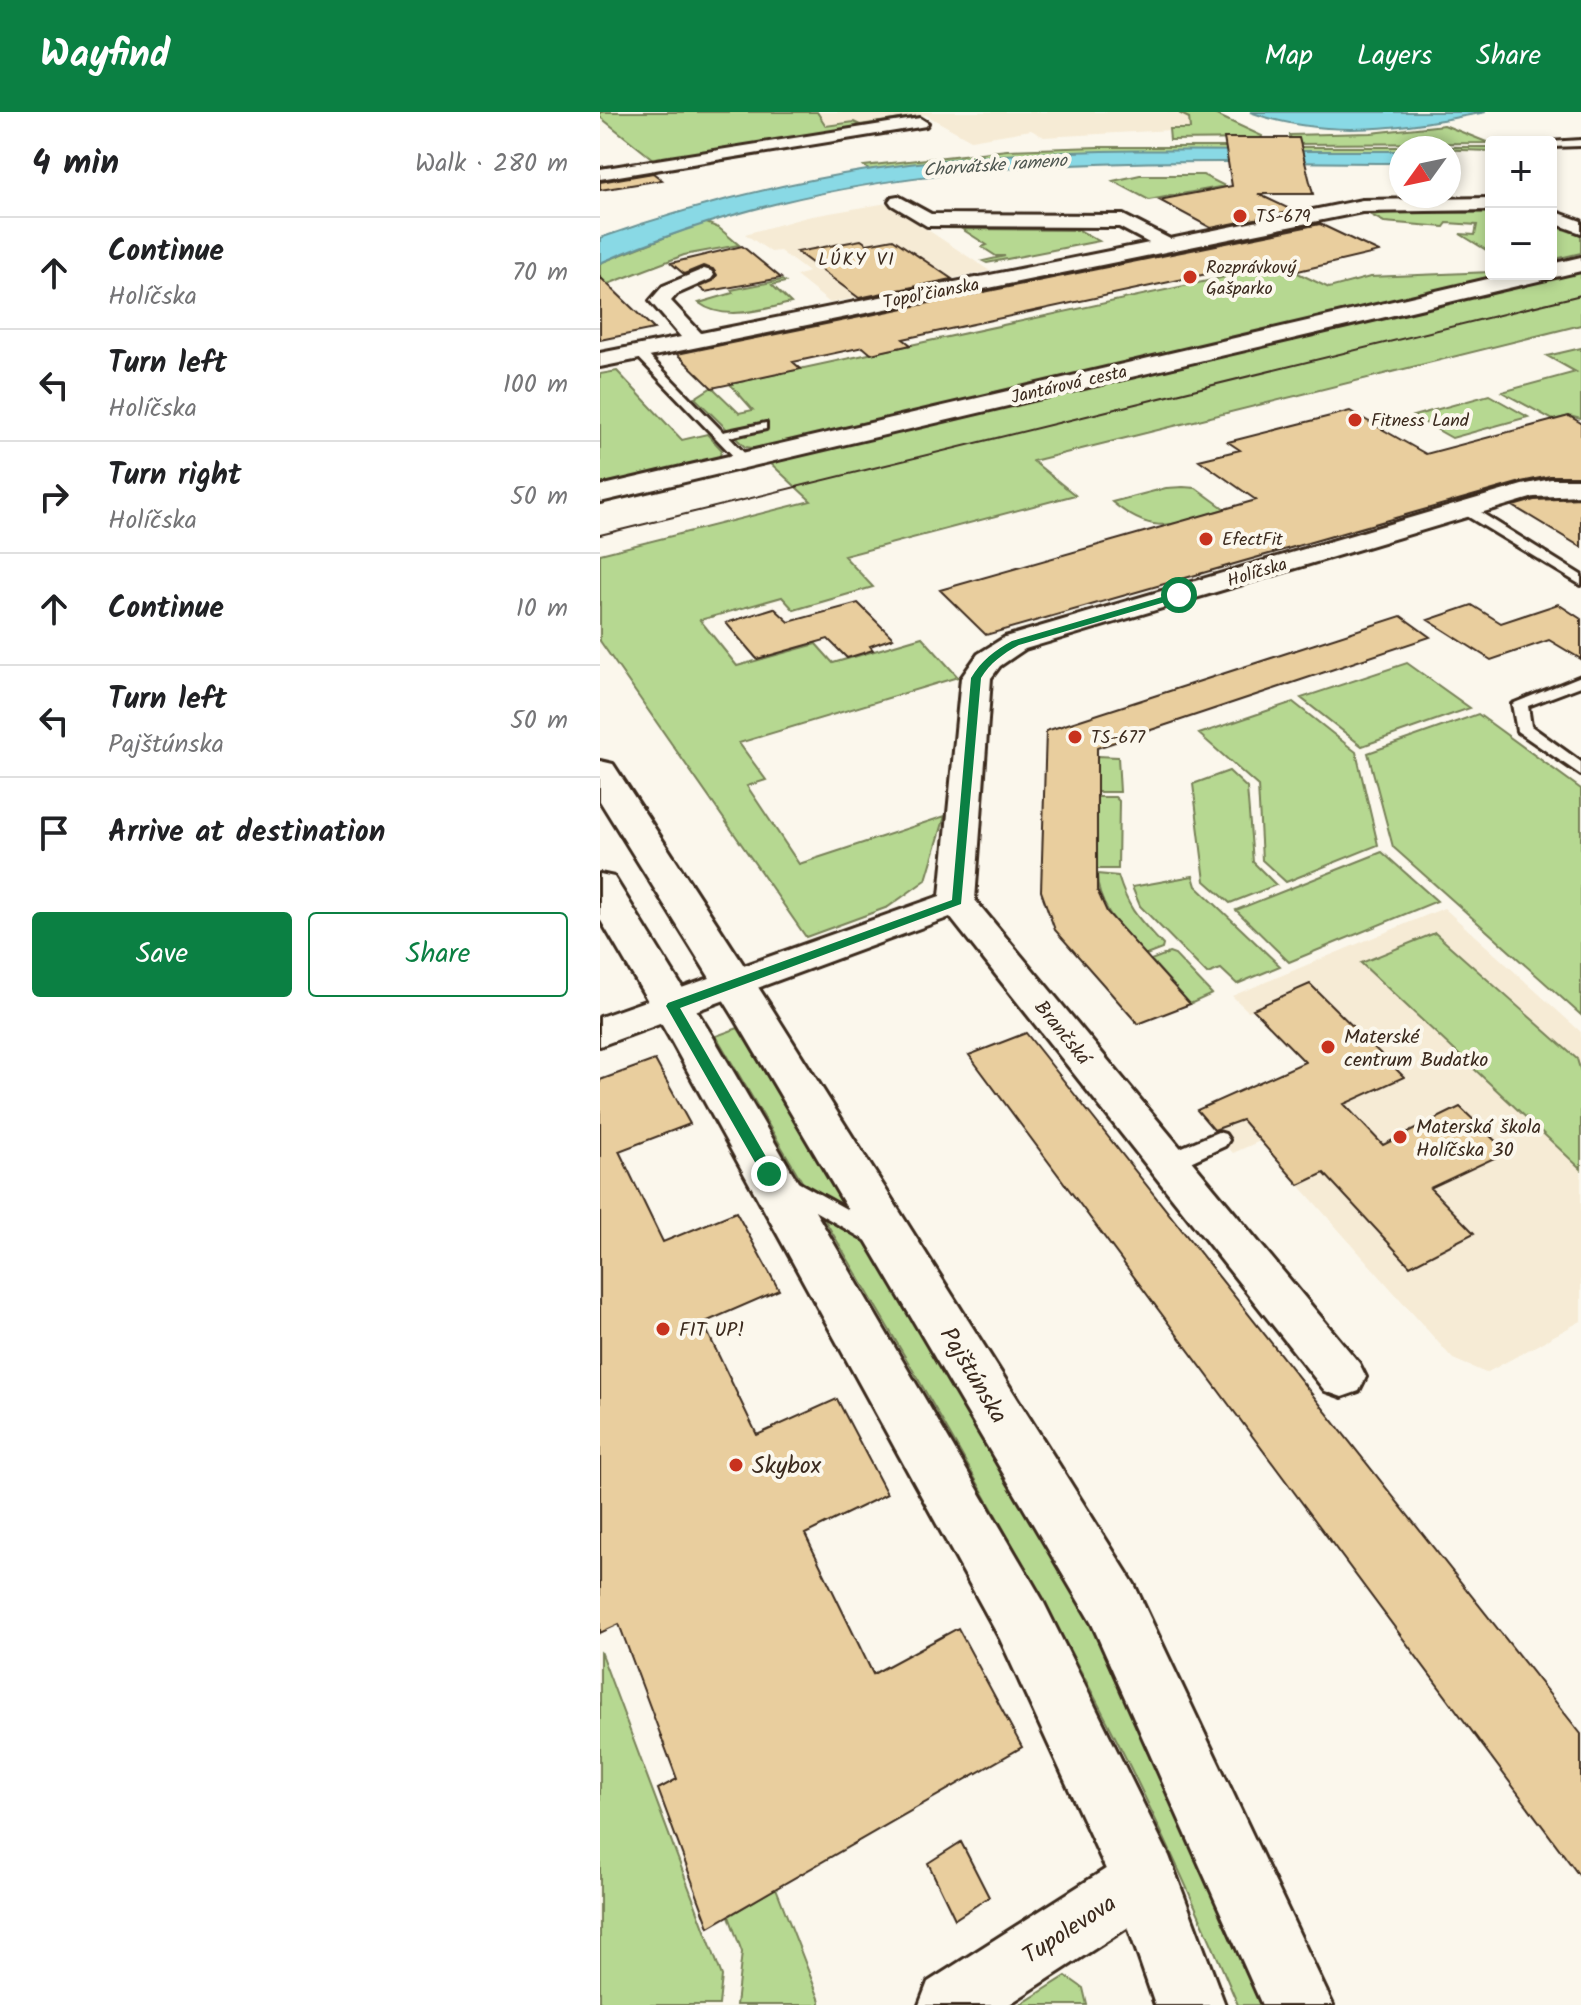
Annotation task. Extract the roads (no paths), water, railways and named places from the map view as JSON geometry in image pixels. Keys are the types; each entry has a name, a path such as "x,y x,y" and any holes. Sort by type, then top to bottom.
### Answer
{"main road":[{"path":"1557,270 1581,264"},
{"name":"Jantárová cesta","path":"600,494 1512,280"},
{"name":"Pajštúnska","path":"600,772 897,1248 1113,1604 1298,2005"},
{"path":"600,886 769,1174 1021,1619 1145,1880 1190,2005"}],"street":[{"path":"600,174 920,123"},
{"path":"898,201 927,220 1123,221 1166,245"},
{"name":"Topoľčianska","path":"600,360 1370,205 1485,204"},
{"path":"1557,218 1581,227"},
{"path":"695,340 660,301 670,290 704,275"},
{"name":"Holíčska","path":"957,902 976,678 1000,651 1015,643 1531,490 1581,487"},
{"path":"600,1032 957,902"},
{"name":"Brančská","path":"957,902 1342,1377"},
{"name":"Tupolevova","path":"951,2005 1145,1880"}],"lane":[{"path":"1557,144 1581,143"},
{"path":"639,352 744,460"},
{"path":"720,436 762,426"},
{"path":"1467,510 1581,581"},
{"path":"1581,681 1520,704 1523,728 1581,770"},
{"path":"1169,1162 1218,1140"},
{"path":"769,1174 897,1248"}],"water":[{"path":"1250,112 1486,112 1397,126 1338,129 1279,121"},
{"name":"Chorvátske rameno","path":"1201,150 1389,151 1389,163 1094,164 994,170 895,181 797,199 698,226 600,263 600,238 698,207 848,173 1002,155"}],"tram line":[{"path":"600,535 1581,295"}],"place":[{"name":"TS-679","path":"1240,216"},
{"name":"Rozprávkový Gašparko","path":"1190,277"},
{"name":"Fitness Land","path":"1355,420"},
{"name":"EfectFit","path":"1206,539"},
{"name":"TS-677","path":"1075,737"},
{"name":"Materské centrum Budatko","path":"1328,1047"},
{"name":"Materská škola Holíčska 30","path":"1400,1137"},
{"name":"FIT UP!","path":"663,1329"},
{"name":"Skybox","path":"736,1465"}],"district":[{"name":"LÚKY VI","path":"857,259"}]}
